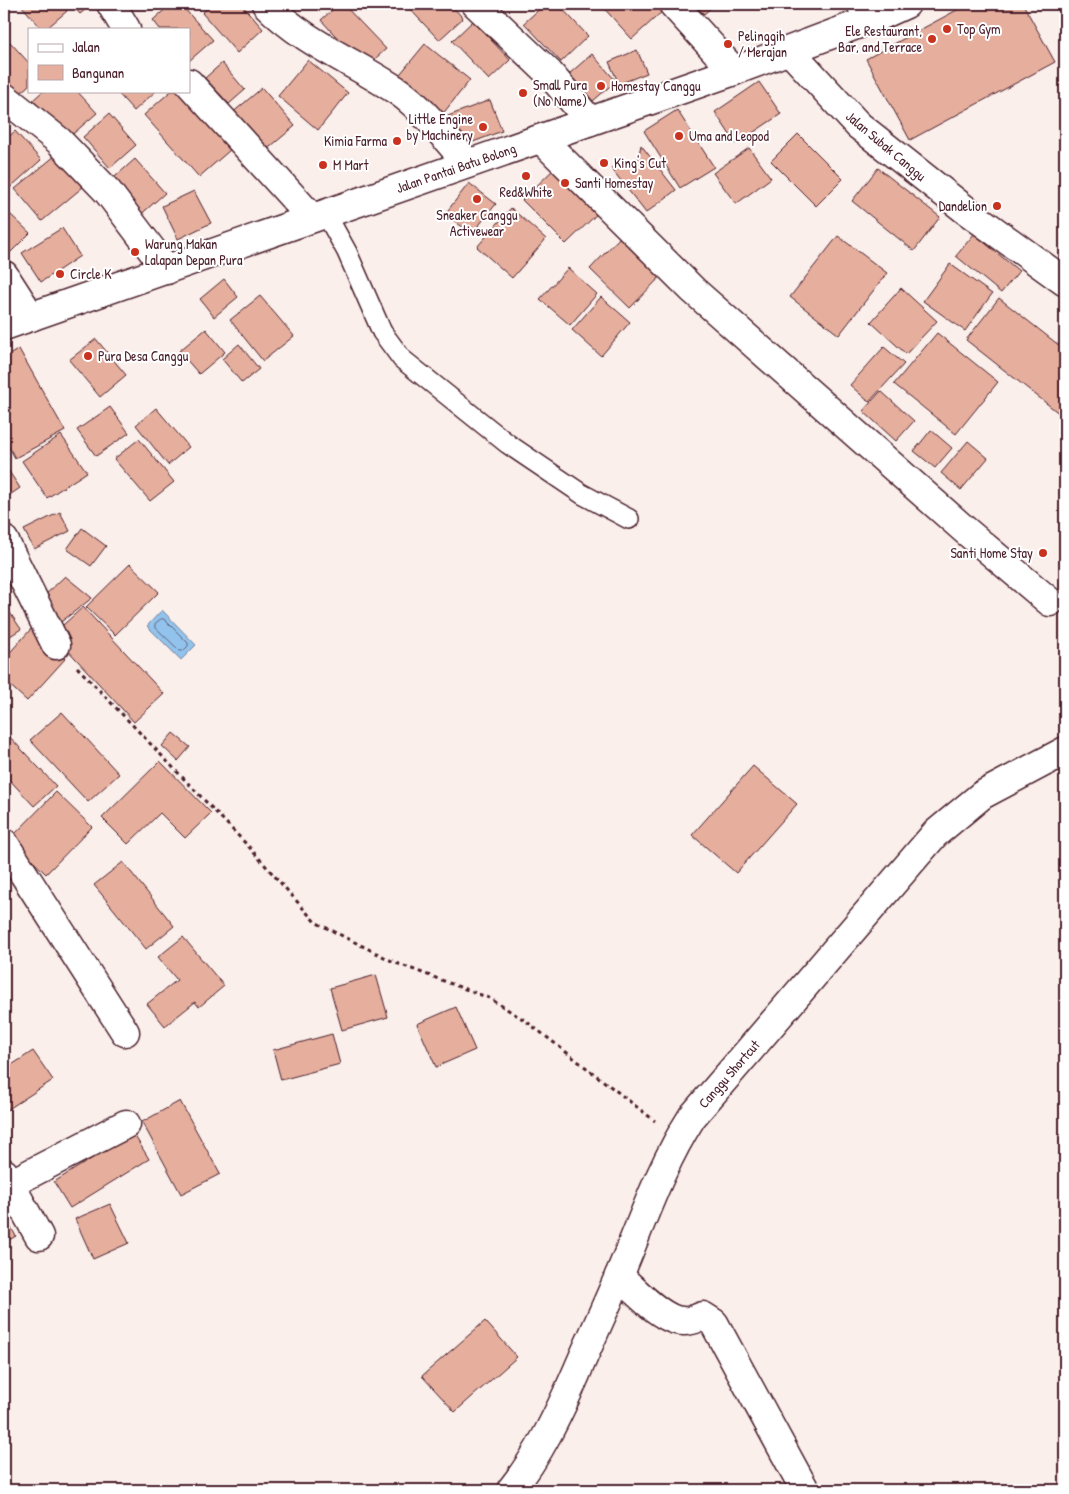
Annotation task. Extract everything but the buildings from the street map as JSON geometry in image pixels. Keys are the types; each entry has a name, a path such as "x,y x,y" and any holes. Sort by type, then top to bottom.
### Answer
{"street":[{"path":"111,4 125,28"},
{"path":"266,4 307,38 398,92 420,108 468,163"},
{"path":"476,4 549,73 590,121"},
{"path":"673,4 734,71"},
{"name":"Jalan Pantai Batu Bolong","path":"4,326 790,51 868,11 906,4"},
{"name":"Jalan Subak Canggu","path":"790,51 858,125 967,211 1065,282"},
{"path":"190,84 319,216"},
{"path":"4,97 59,141 102,186 167,270"},
{"path":"542,139 693,290 966,531 1050,602"},
{"path":"4,275 31,317"},
{"path":"4,540 56,645"},
{"name":"Canggu Shortcut","path":"511,1490 525,1472 554,1424 619,1276 652,1193 678,1139 692,1117 935,834 982,795 1065,751"},
{"path":"4,843 125,1032"},
{"path":"39,1236 7,1178 126,1124"},
{"path":"619,1276 658,1310 673,1320 686,1322 702,1316 714,1323 805,1490"}],"lane":[{"path":"319,216 347,252 382,332 402,359 508,444 582,494 629,519"}],"path":[{"path":"56,645 250,848 315,922 396,963 490,998 526,1021 678,1139"}],"water":[{"path":"162,610 196,645 181,660 147,626"}],"place":[{"name":"Top Gym","path":"947,29"},
{"name":"Ele Restaurant, Bar, and Terrace","path":"932,39"},
{"name":"Pelinggih / Merajan","path":"728,44"},
{"name":"Homestay Canggu","path":"601,86"},
{"name":"Small Pura (No Name)","path":"523,93"},
{"name":"Little Engine by Machinery","path":"483,127"},
{"name":"Uma and Leopod","path":"679,136"},
{"name":"Kimia Farma","path":"397,141"},
{"name":"King's Cut","path":"604,163"},
{"name":"M Mart","path":"323,165"},
{"name":"Red&White","path":"526,176"},
{"name":"Santi Homestay","path":"565,183"},
{"name":"Sneaker Canggu Activewear","path":"477,199"},
{"name":"Dandelion","path":"997,206"},
{"name":"Warung Makan Lalapan Depan Pura","path":"135,252"},
{"name":"Circle K","path":"60,274"},
{"name":"Pura Desa Canggu","path":"88,356"},
{"name":"Santi Home Stay","path":"1043,553"}]}
